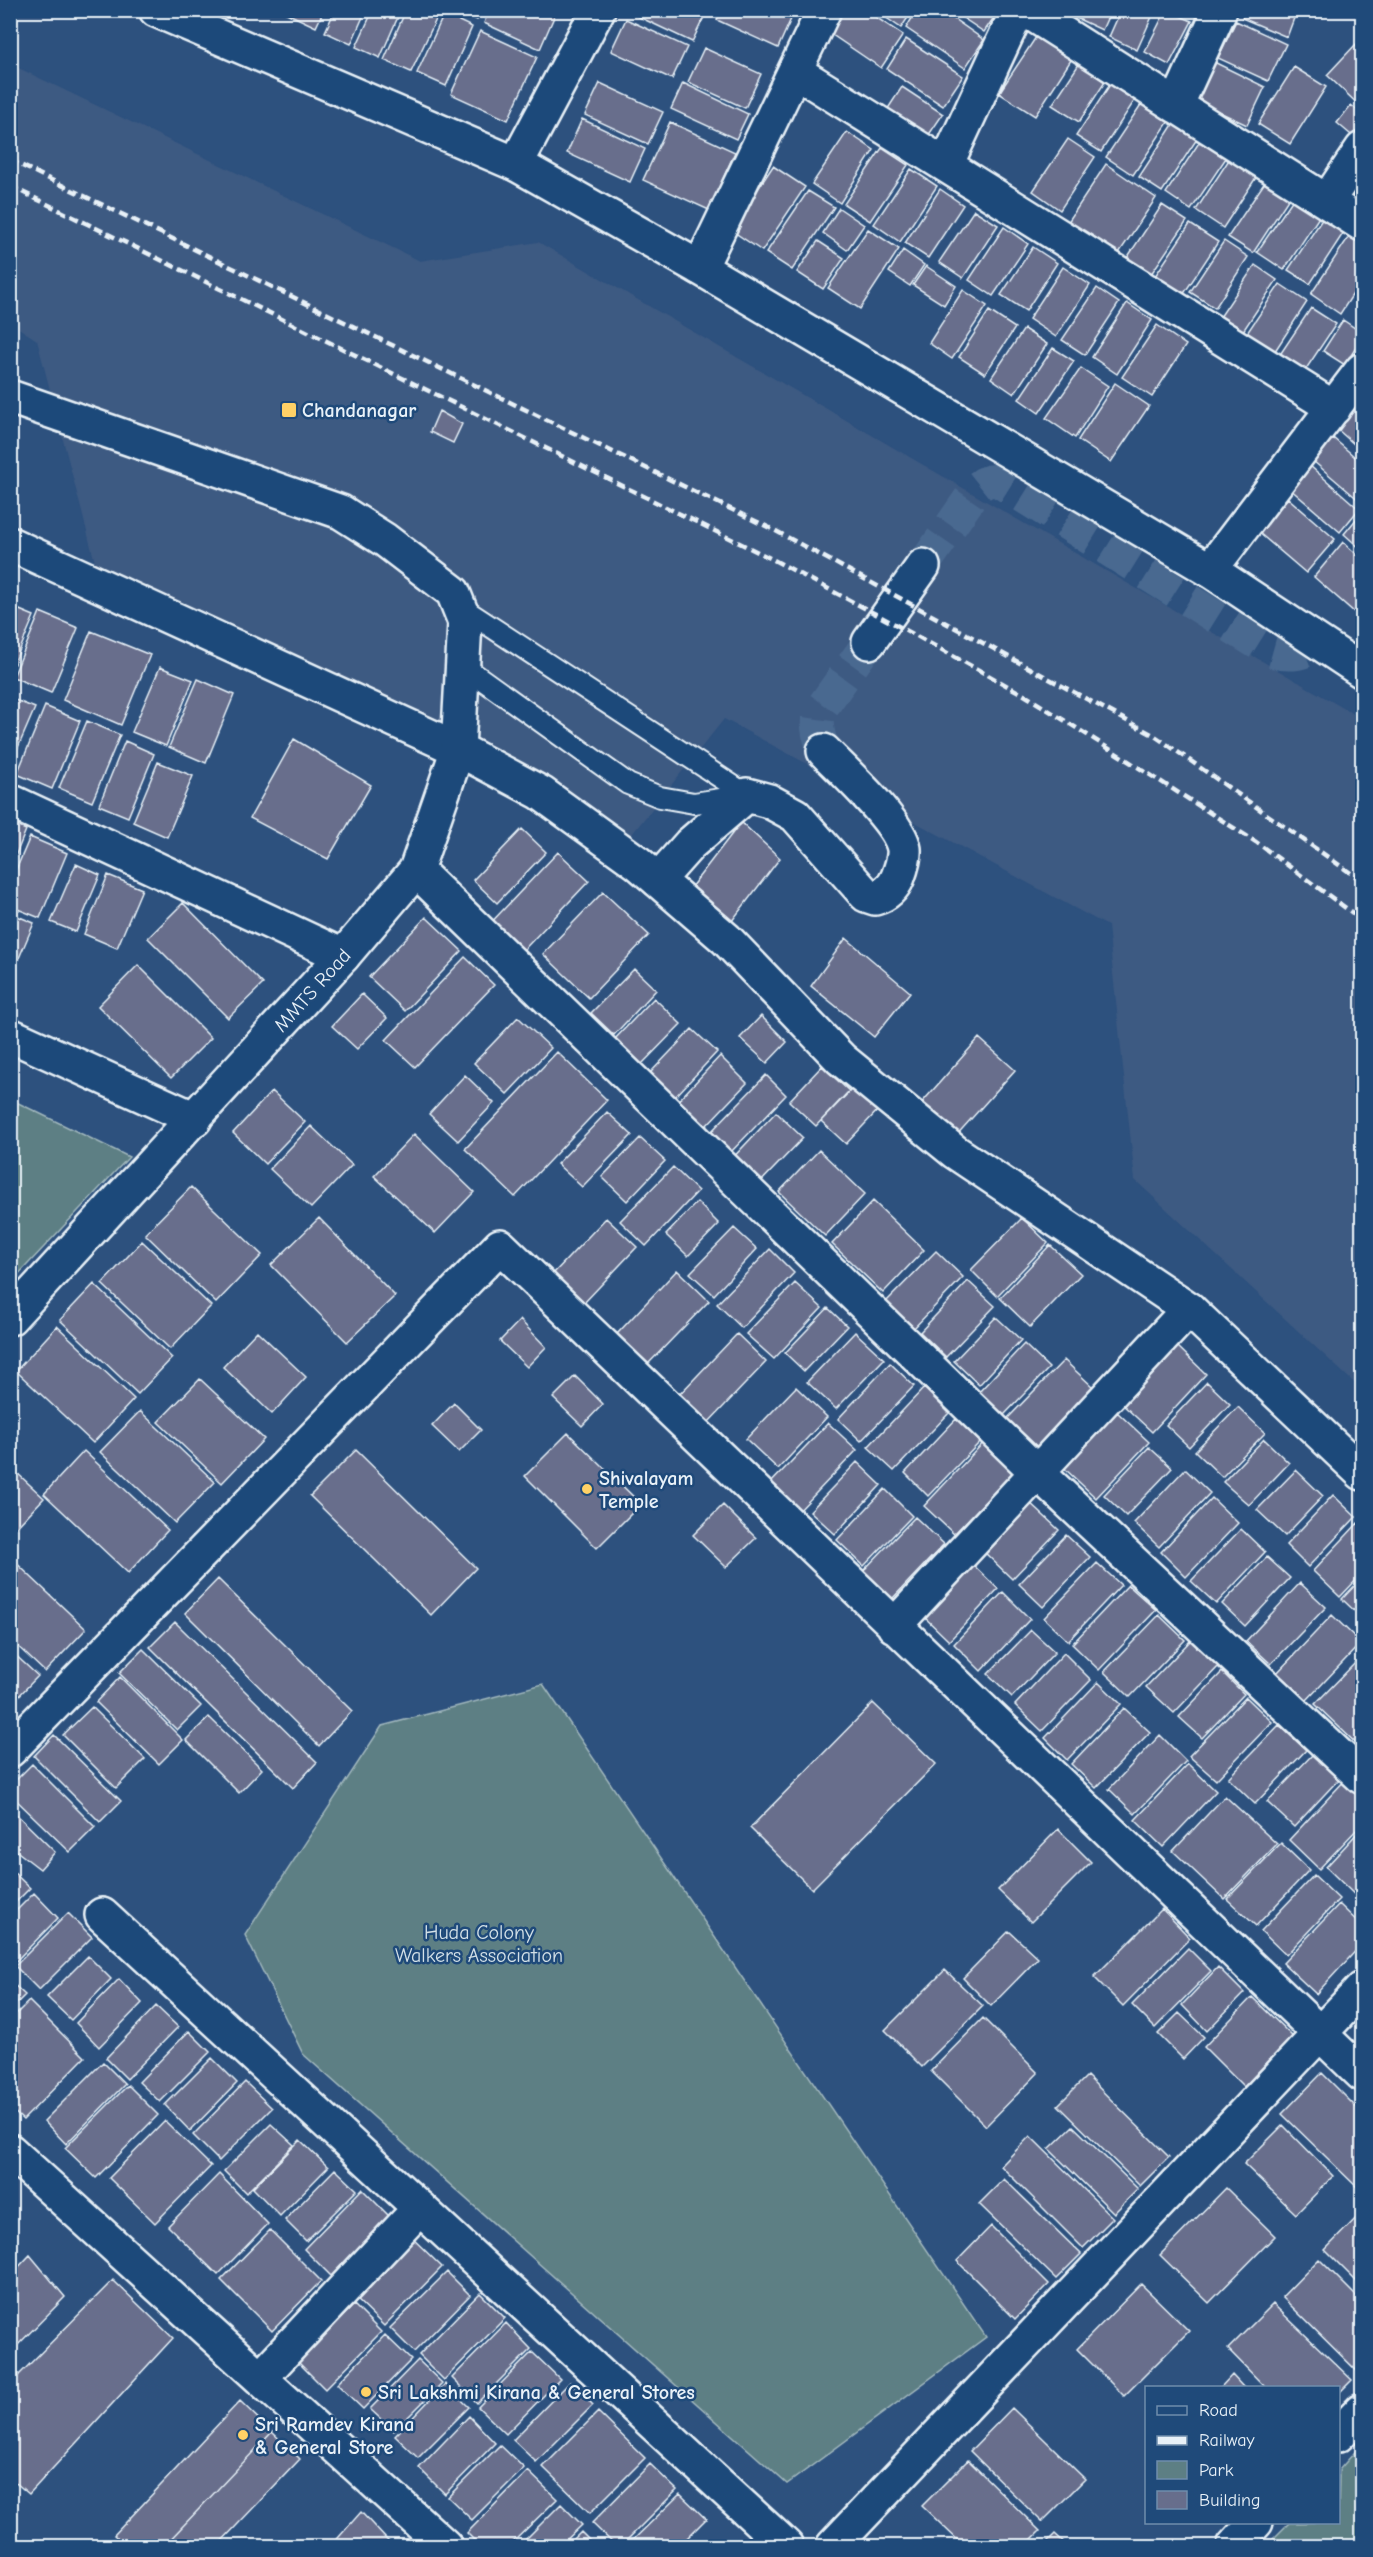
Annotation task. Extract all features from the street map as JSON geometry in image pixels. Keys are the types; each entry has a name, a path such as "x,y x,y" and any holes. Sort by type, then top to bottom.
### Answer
{"street":[{"path":"156,10 516,164 700,268 1210,570 1362,671"},
{"path":"516,164 598,10"},
{"path":"700,268 824,10"},
{"path":"946,165 1018,10"},
{"path":"1026,10 1362,224"},
{"path":"1176,106 1221,10"},
{"path":"795,71 1334,408"},
{"path":"1327,201 1362,149"},
{"path":"1210,570 1362,370"},
{"path":"10,397 341,512 385,540 457,600"},
{"path":"10,544 458,749 541,793 658,880 726,939 850,1066 955,1152 1189,1309 1362,1473"},
{"path":"869,642 923,566"},
{"name":"MMTS Road","path":"10,1318 343,956 416,870 458,749 465,622 457,600"},
{"path":"658,880 690,844 747,795 769,801 795,815 866,895 881,896 897,879 904,848 896,830 880,809 824,751"},
{"path":"10,801 343,956"},
{"path":"416,870 1038,1473 1362,1777"},
{"path":"10,1035 195,1119"},
{"path":"10,1750 500,1246 1362,2074"},
{"path":"894,1626 1189,1309"},
{"path":"102,1915 786,2547"},
{"path":"833,2547 1362,1989"},
{"path":"10,2151 445,2547"},
{"path":"260,2378 420,2208"},
{"path":"1340,2433 1362,2410"},
{"path":"1234,2547 1255,2524"}],"lane":[{"path":"457,600 747,795"},
{"path":"462,665 628,784 660,797 694,803 747,795"}],"shaded area":[{"path":"10,64 420,261 538,242 1362,719 1362,1390 1135,1180 1108,926 724,719 624,844 101,585 37,340 11,323"}],"green space":[{"path":"10,1099 129,1157 11,1282 10,1282"},
{"name":"Huda Colony Walkers Association","path":"543,1684 986,2337 787,2484 303,2054 245,1935 382,1726"},
{"path":"1362,2444 1362,2546 1266,2546 1288,2524 1340,2524 1340,2469"}],"building":[{"path":"280,10 324,10 316,27"},
{"path":"335,10 366,10 351,44 325,32"},
{"path":"373,10 401,10 380,58 356,47"},
{"path":"406,10 440,11 411,72 384,60"},
{"path":"457,10 481,10 477,20"},
{"path":"489,10 557,10 540,49 484,23"},
{"path":"637,10 691,10 704,17 692,42 635,15"},
{"path":"721,10 790,10 794,12 778,48 717,20"},
{"path":"838,10 865,10 903,35 881,68 825,30"},
{"path":"875,10 913,10 901,28"},
{"path":"917,10 941,10 984,40 965,68 906,28"},
{"path":"951,10 999,10 984,32"},
{"path":"1059,10 1111,10 1102,30"},
{"path":"1121,10 1155,10 1137,50 1109,37"},
{"path":"1166,10 1192,21 1169,65 1145,52"},
{"path":"1245,10 1297,10 1287,37 1242,18"},
{"path":"444,14 472,27 446,86 417,73"},
{"path":"626,19 687,47 672,79 611,51"},
{"path":"1236,21 1286,44 1268,81 1218,58"},
{"path":"480,31 537,57 508,120 451,94"},
{"path":"1038,34 1073,57 1035,116 999,93"},
{"path":"906,39 963,76 943,106 887,69"},
{"path":"1356,44 1362,50 1362,108 1327,75"},
{"path":"704,48 761,74 745,108 688,82"},
{"path":"1214,62 1265,87 1247,125 1196,101"},
{"path":"1079,64 1105,82 1079,122 1052,105"},
{"path":"1294,67 1326,87 1290,144 1258,124"},
{"path":"1113,80 1137,97 1101,152 1076,136"},
{"path":"600,83 663,112 648,144 585,115"},
{"path":"683,83 748,114 736,139 671,109"},
{"path":"902,87 943,114 928,136 887,110"},
{"path":"1142,103 1169,121 1133,175 1106,157"},
{"path":"1351,105 1362,114 1362,133 1357,140 1337,123"},
{"path":"582,119 645,149 630,182 567,153"},
{"path":"670,122 735,152 709,210 643,180"},
{"path":"1174,123 1197,139 1162,192 1139,177"},
{"path":"847,132 874,150 840,203 812,184"},
{"path":"1202,138 1228,155 1191,210 1166,193"},
{"path":"1068,139 1095,157 1060,210 1033,191"},
{"path":"882,148 908,165 870,221 844,204"},
{"path":"1232,155 1259,173 1223,228 1196,210"},
{"path":"1106,164 1156,198 1115,259 1066,225"},
{"path":"773,166 805,187 762,251 731,230"},
{"path":"911,169 937,186 900,242 874,224"},
{"path":"1265,182 1289,198 1253,253 1228,237"},
{"path":"940,189 963,205 928,258 905,243"},
{"path":"808,191 834,207 792,270 766,253"},
{"path":"1293,199 1319,217 1284,270 1257,252"},
{"path":"1162,205 1187,221 1149,277 1125,261"},
{"path":"839,208 864,225 847,250 823,233"},
{"path":"974,210 998,225 963,278 939,262"},
{"path":"1323,218 1344,232 1310,284 1288,270"},
{"path":"1190,224 1218,242 1181,298 1153,279"},
{"path":"1004,227 1028,244 993,296 969,280"},
{"path":"868,229 899,249 860,309 828,288"},
{"path":"1352,232 1362,239 1362,280 1340,314 1311,294"},
{"path":"818,241 844,258 823,289 797,272"},
{"path":"1224,241 1248,257 1215,308 1190,292"},
{"path":"1033,247 1057,263 1026,311 1001,295"},
{"path":"903,250 924,265 910,286 889,272"},
{"path":"1255,265 1277,280 1241,334 1218,320"},
{"path":"926,266 956,286 944,305 913,285"},
{"path":"1063,267 1090,285 1056,337 1029,319"},
{"path":"1280,284 1307,302 1273,354 1245,336"},
{"path":"1097,288 1119,303 1085,355 1062,340"},
{"path":"963,290 987,306 952,359 929,343"},
{"path":"1127,303 1152,320 1117,374 1092,357"},
{"path":"1311,308 1336,324 1302,375 1277,359"},
{"path":"989,311 1015,328 985,374 959,357"},
{"path":"1343,320 1362,333 1362,338 1345,365 1323,351"},
{"path":"1157,325 1186,345 1152,397 1122,377"},
{"path":"1024,329 1047,344 1014,394 991,378"},
{"path":"1053,348 1074,361 1039,413 1019,399"},
{"path":"1081,368 1108,386 1075,438 1046,418"},
{"path":"1115,383 1149,406 1111,462 1078,440"},
{"path":"1362,401 1362,451 1338,430"},
{"path":"439,411 462,424 453,443 430,432"},
{"path":"1333,438 1362,463 1361,502 1313,461"},
{"path":"1309,465 1359,509 1340,532 1289,488"},
{"path":"1288,498 1335,539 1306,573 1258,532"},
{"path":"1362,512 1362,550 1344,534"},
{"path":"1343,542 1362,559 1362,619 1314,577"},
{"path":"10,606 34,616 10,673"},
{"path":"40,612 78,628 51,693 13,677"},
{"path":"91,631 150,655 121,725 63,700"},
{"path":"160,667 193,680 166,746 132,732"},
{"path":"198,679 234,695 206,763 169,747"},
{"path":"10,698 35,708 10,766"},
{"path":"45,706 80,721 52,789 17,774"},
{"path":"87,721 120,735 92,802 59,788"},
{"path":"294,739 371,785 328,859 250,818"},
{"path":"125,741 154,754 128,817 99,805"},
{"path":"158,762 193,776 167,837 133,822"},
{"path":"741,822 780,858 725,930 685,895"},
{"path":"10,823 26,830 10,869"},
{"path":"522,829 546,852 497,903 473,880"},
{"path":"30,837 67,853 40,918 10,906 10,884"},
{"path":"558,852 589,881 515,959 484,930"},
{"path":"76,864 100,875 76,932 51,922"},
{"path":"108,875 142,889 117,948 84,934"},
{"path":"603,892 649,935 589,998 543,954"},
{"path":"183,903 263,984 228,1018 148,938"},
{"path":"10,913 34,923 10,979"},
{"path":"426,917 462,951 405,1011 369,977"},
{"path":"846,938 910,992 874,1037 811,986"},
{"path":"465,957 494,985 415,1067 386,1040"},
{"path":"138,965 211,1038 171,1078 98,1006"},
{"path":"634,969 656,990 614,1035 591,1013"},
{"path":"362,994 387,1018 357,1049 332,1026"},
{"path":"654,998 681,1024 639,1067 612,1042"},
{"path":"761,1016 787,1042 767,1063 740,1038"},
{"path":"518,1017 551,1048 507,1094 474,1063"},
{"path":"692,1029 717,1052 675,1097 650,1073"},
{"path":"979,1038 1015,1070 954,1138 918,1107"},
{"path":"557,1052 607,1100 515,1197 465,1149"},
{"path":"720,1056 747,1083 704,1128 677,1102"},
{"path":"822,1066 849,1091 816,1126 789,1101"},
{"path":"465,1075 494,1103 458,1141 429,1114"},
{"path":"766,1075 786,1095 728,1155 707,1136"},
{"path":"854,1087 879,1109 846,1144 821,1121"},
{"path":"272,1091 305,1122 265,1164 233,1133"},
{"path":"607,1112 632,1135 582,1187 557,1164"},
{"path":"776,1112 803,1138 753,1190 726,1165"},
{"path":"311,1126 352,1165 311,1208 270,1169"},
{"path":"414,1134 474,1192 435,1233 374,1176"},
{"path":"640,1138 665,1161 627,1201 602,1177"},
{"path":"819,1150 865,1194 825,1236 779,1192"},
{"path":"673,1167 698,1191 646,1246 620,1221"},
{"path":"191,1187 262,1255 216,1303 145,1234"},
{"path":"873,1201 924,1250 883,1293 832,1244"},
{"path":"697,1202 719,1224 688,1256 666,1235"},
{"path":"319,1218 395,1296 347,1342 271,1265"},
{"path":"606,1218 637,1247 583,1304 552,1275"},
{"path":"1022,1218 1048,1243 997,1296 971,1270"},
{"path":"734,1228 757,1249 714,1295 690,1273"},
{"path":"142,1241 211,1306 170,1349 102,1284"},
{"path":"1050,1245 1081,1274 1030,1327 1000,1298"},
{"path":"770,1249 794,1273 742,1328 717,1304"},
{"path":"936,1251 963,1277 912,1330 884,1304"},
{"path":"677,1270 709,1301 648,1364 617,1334"},
{"path":"968,1281 995,1306 946,1357 920,1332"},
{"path":"795,1283 822,1308 774,1359 746,1334"},
{"path":"94,1284 172,1358 138,1394 60,1320"},
{"path":"828,1308 847,1326 804,1371 785,1353"},
{"path":"996,1317 1021,1340 979,1385 954,1361"},
{"path":"520,1320 546,1347 527,1367 500,1341"},
{"path":"57,1326 134,1399 93,1443 16,1371"},
{"path":"257,1331 306,1377 272,1414 223,1367"},
{"path":"855,1332 884,1359 836,1409 807,1382"},
{"path":"737,1334 766,1362 706,1425 677,1397"},
{"path":"1024,1344 1049,1368 1004,1415 979,1392"},
{"path":"1176,1345 1206,1374 1152,1432 1121,1403"},
{"path":"1064,1360 1094,1388 1038,1448 1007,1419"},
{"path":"890,1363 914,1386 861,1441 838,1419"},
{"path":"575,1376 603,1404 582,1426 553,1398"},
{"path":"200,1379 264,1439 222,1483 158,1422"},
{"path":"1207,1382 1230,1404 1189,1447 1166,1425"},
{"path":"796,1387 827,1417 778,1469 746,1439"},
{"path":"924,1388 949,1413 894,1471 868,1447"},
{"path":"454,1403 481,1430 459,1452 432,1426"},
{"path":"1238,1407 1265,1433 1222,1477 1195,1451"},
{"path":"140,1411 215,1482 175,1523 100,1452"},
{"path":"1117,1412 1149,1442 1096,1498 1064,1468"},
{"path":"956,1419 980,1442 928,1496 905,1473"},
{"path":"828,1423 857,1450 797,1513 768,1486"},
{"path":"568,1433 641,1504 597,1548 525,1476"},
{"path":"1264,1439 1289,1463 1249,1505 1223,1482"},
{"path":"983,1443 1014,1472 954,1534 924,1506"},
{"path":"1149,1447 1172,1468 1126,1516 1104,1495"},
{"path":"356,1450 476,1568 431,1615 310,1496"},
{"path":"84,1451 168,1530 128,1573 44,1494"},
{"path":"857,1462 881,1485 835,1534 810,1511"},
{"path":"1185,1469 1210,1493 1159,1547 1134,1523"},
{"path":"1296,1470 1323,1496 1285,1536 1257,1510"},
{"path":"16,1472 44,1498 10,1534 10,1478"},
{"path":"885,1489 912,1516 864,1566 837,1540"},
{"path":"1333,1495 1356,1517 1308,1567 1286,1545"},
{"path":"1212,1498 1238,1523 1186,1577 1161,1552"},
{"path":"1027,1500 1059,1530 1012,1579 981,1549"},
{"path":"723,1505 756,1538 726,1567 693,1535"},
{"path":"915,1517 944,1544 892,1599 863,1571"},
{"path":"1358,1523 1362,1527 1362,1574 1340,1597 1313,1571"},
{"path":"1241,1529 1265,1552 1216,1604 1191,1581"},
{"path":"1066,1535 1090,1557 1043,1607 1019,1584"},
{"path":"10,1557 86,1629 45,1672 10,1639"},
{"path":"1267,1557 1290,1578 1245,1626 1222,1604"},
{"path":"967,1559 998,1589 949,1641 918,1611"},
{"path":"1097,1563 1121,1585 1068,1641 1044,1618"},
{"path":"1362,1578 1362,1618 1342,1599"},
{"path":"218,1579 352,1711 319,1746 185,1613"},
{"path":"1300,1583 1326,1607 1271,1664 1246,1641"},
{"path":"1128,1585 1156,1610 1099,1670 1072,1644"},
{"path":"1003,1592 1030,1619 981,1671 954,1644"},
{"path":"1159,1615 1185,1640 1130,1697 1104,1672"},
{"path":"1332,1615 1361,1643 1306,1701 1277,1673"},
{"path":"175,1622 317,1762 293,1788 150,1647"},
{"path":"1031,1630 1055,1652 1012,1697 988,1674"},
{"path":"1191,1640 1219,1666 1174,1713 1146,1687"},
{"path":"143,1649 201,1706 177,1730 119,1673"},
{"path":"10,1650 38,1676 10,1705"},
{"path":"1064,1653 1091,1680 1042,1731 1015,1705"},
{"path":"1361,1657 1362,1659 1362,1749 1315,1704"},
{"path":"1222,1672 1244,1694 1202,1738 1179,1717"},
{"path":"120,1677 183,1740 159,1764 96,1702"},
{"path":"1098,1682 1121,1704 1067,1760 1045,1738"},
{"path":"1246,1697 1272,1722 1216,1780 1189,1756"},
{"path":"873,1703 936,1764 812,1889 750,1828"},
{"path":"92,1707 145,1759 116,1788 63,1735"},
{"path":"1124,1708 1150,1732 1096,1788 1071,1764"},
{"path":"209,1717 262,1769 239,1793 186,1740"},
{"path":"1279,1725 1306,1750 1255,1804 1228,1778"},
{"path":"54,1735 121,1801 100,1822 34,1756"},
{"path":"1160,1735 1186,1761 1135,1814 1109,1789"},
{"path":"1313,1754 1339,1779 1294,1827 1267,1802"},
{"path":"32,1764 95,1827 70,1852 10,1794 10,1786"},
{"path":"1188,1764 1216,1791 1163,1847 1135,1820"},
{"path":"1347,1778 1362,1793 1362,1824 1319,1869 1289,1840"},
{"path":"1225,1796 1277,1844 1224,1899 1173,1851"},
{"path":"10,1808 55,1852 40,1869 10,1846"},
{"path":"1362,1828 1362,1902 1326,1867"},
{"path":"1058,1829 1091,1862 1031,1922 998,1890"},
{"path":"1281,1843 1309,1870 1256,1926 1227,1899"},
{"path":"10,1869 30,1888 10,1908"},
{"path":"1314,1875 1339,1899 1286,1955 1261,1931"},
{"path":"34,1893 58,1918 12,1965 10,1917"},
{"path":"1339,1904 1362,1926 1362,1944 1316,1994 1283,1963"},
{"path":"1162,1909 1190,1938 1123,2006 1094,1977"},
{"path":"68,1913 92,1937 39,1990 15,1966"},
{"path":"1009,1931 1038,1958 991,2006 963,1978"},
{"path":"1188,1948 1211,1971 1155,2028 1132,2005"},
{"path":"88,1956 111,1979 71,2020 47,1997"},
{"path":"1218,1967 1244,1993 1207,2031 1182,2005"},
{"path":"945,1970 983,2006 922,2067 885,2030"},
{"path":"119,1979 142,2003 99,2047 76,2023"},
{"path":"10,1981 25,1995 10,2010"},
{"path":"1252,1997 1293,2037 1244,2087 1204,2047"},
{"path":"29,2001 85,2057 23,2120 10,2108 10,2020"},
{"path":"156,2006 178,2027 127,2079 106,2058"},
{"path":"1179,2013 1204,2037 1183,2059 1158,2034"},
{"path":"983,2018 1038,2073 986,2126 931,2071"},
{"path":"189,2031 210,2052 160,2102 139,2082"},
{"path":"212,2058 237,2083 190,2131 165,2105"},
{"path":"103,2062 125,2084 66,2144 44,2121"},
{"path":"1322,2073 1362,2113 1362,2192 1282,2114"},
{"path":"1087,2076 1169,2157 1140,2186 1058,2105"},
{"path":"245,2082 272,2108 219,2161 193,2135"},
{"path":"128,2085 158,2115 96,2178 65,2148"},
{"path":"165,2121 211,2166 155,2223 109,2178"},
{"path":"271,2124 294,2145 246,2193 224,2171"},
{"path":"1283,2125 1333,2176 1296,2214 1244,2164"},
{"path":"1073,2126 1138,2189 1114,2213 1049,2149"},
{"path":"1030,2136 1113,2218 1083,2248 1001,2166"},
{"path":"300,2140 328,2167 280,2216 253,2188"},
{"path":"335,2169 357,2190 306,2241 285,2220"},
{"path":"219,2174 268,2224 218,2275 168,2226"},
{"path":"1004,2179 1081,2254 1056,2279 979,2204"},
{"path":"1226,2188 1275,2236 1209,2303 1160,2255"},
{"path":"362,2189 393,2220 335,2280 304,2249"},
{"path":"1362,2212 1362,2287 1325,2250"},
{"path":"991,2226 1049,2284 1015,2319 957,2261"},
{"path":"270,2230 321,2281 272,2331 221,2280"},
{"path":"407,2233 442,2267 384,2326 349,2292"},
{"path":"30,2255 65,2297 10,2353 10,2276"},
{"path":"1319,2259 1362,2302 1362,2371 1360,2374 1282,2297"},
{"path":"447,2272 470,2295 414,2352 390,2328"},
{"path":"113,2280 173,2338 29,2494 10,2478 10,2384"},
{"path":"1141,2284 1189,2331 1124,2396 1077,2349"},
{"path":"480,2293 505,2318 444,2380 419,2355"},
{"path":"1273,2304 1352,2380 1340,2392 1340,2386 1264,2386 1228,2349"},
{"path":"354,2305 381,2332 325,2389 298,2362"},
{"path":"506,2323 531,2349 477,2403 452,2378"},
{"path":"385,2335 411,2360 363,2409 337,2384"},
{"path":"532,2352 560,2379 506,2434 478,2407"},
{"path":"418,2360 442,2383 394,2431 370,2409"},
{"path":"1232,2375 1242,2386 1222,2386"},
{"path":"570,2382 593,2405 536,2462 513,2440"},
{"path":"445,2384 469,2407 418,2458 395,2436"},
{"path":"240,2401 272,2432 164,2546 126,2546 114,2535"},
{"path":"1012,2408 1085,2479 1042,2522 970,2451"},
{"path":"598,2412 645,2458 590,2513 543,2467"},
{"path":"469,2416 495,2443 445,2494 419,2468"},
{"path":"272,2432 300,2459 217,2546 164,2546"},
{"path":"500,2445 524,2468 472,2520 448,2497"},
{"path":"968,2460 1040,2531 1025,2546 964,2546 922,2506"},
{"path":"650,2464 677,2490 621,2546 616,2546 592,2523"},
{"path":"528,2471 557,2499 509,2546 480,2546 467,2533"},
{"path":"680,2494 706,2519 679,2546 627,2546"},
{"path":"561,2504 582,2525 560,2546 519,2546"},
{"path":"361,2512 387,2540 393,2546 331,2546"},
{"path":"581,2532 595,2546 567,2546"},
{"path":"1055,2534 1068,2546 1043,2546"}],"tunnel":[{"path":"923,566 977,488 988,481 996,481 1270,651 1296,654 1320,643"},
{"path":"824,751 817,726 820,710 869,642"}],"railway":[{"path":"10,160 774,530 1155,736 1362,881"},
{"path":"10,186 770,558 902,628 1026,696 1256,842 1362,920"}],"place":[{"name":"Chandanagar","path":"289,410"},
{"name":"Shivalayam Temple","path":"587,1489"},
{"name":"Sri Lakshmi Kirana & General Stores","path":"366,2392"},
{"name":"Sri Ramdev Kirana & General Store","path":"243,2435"}]}
